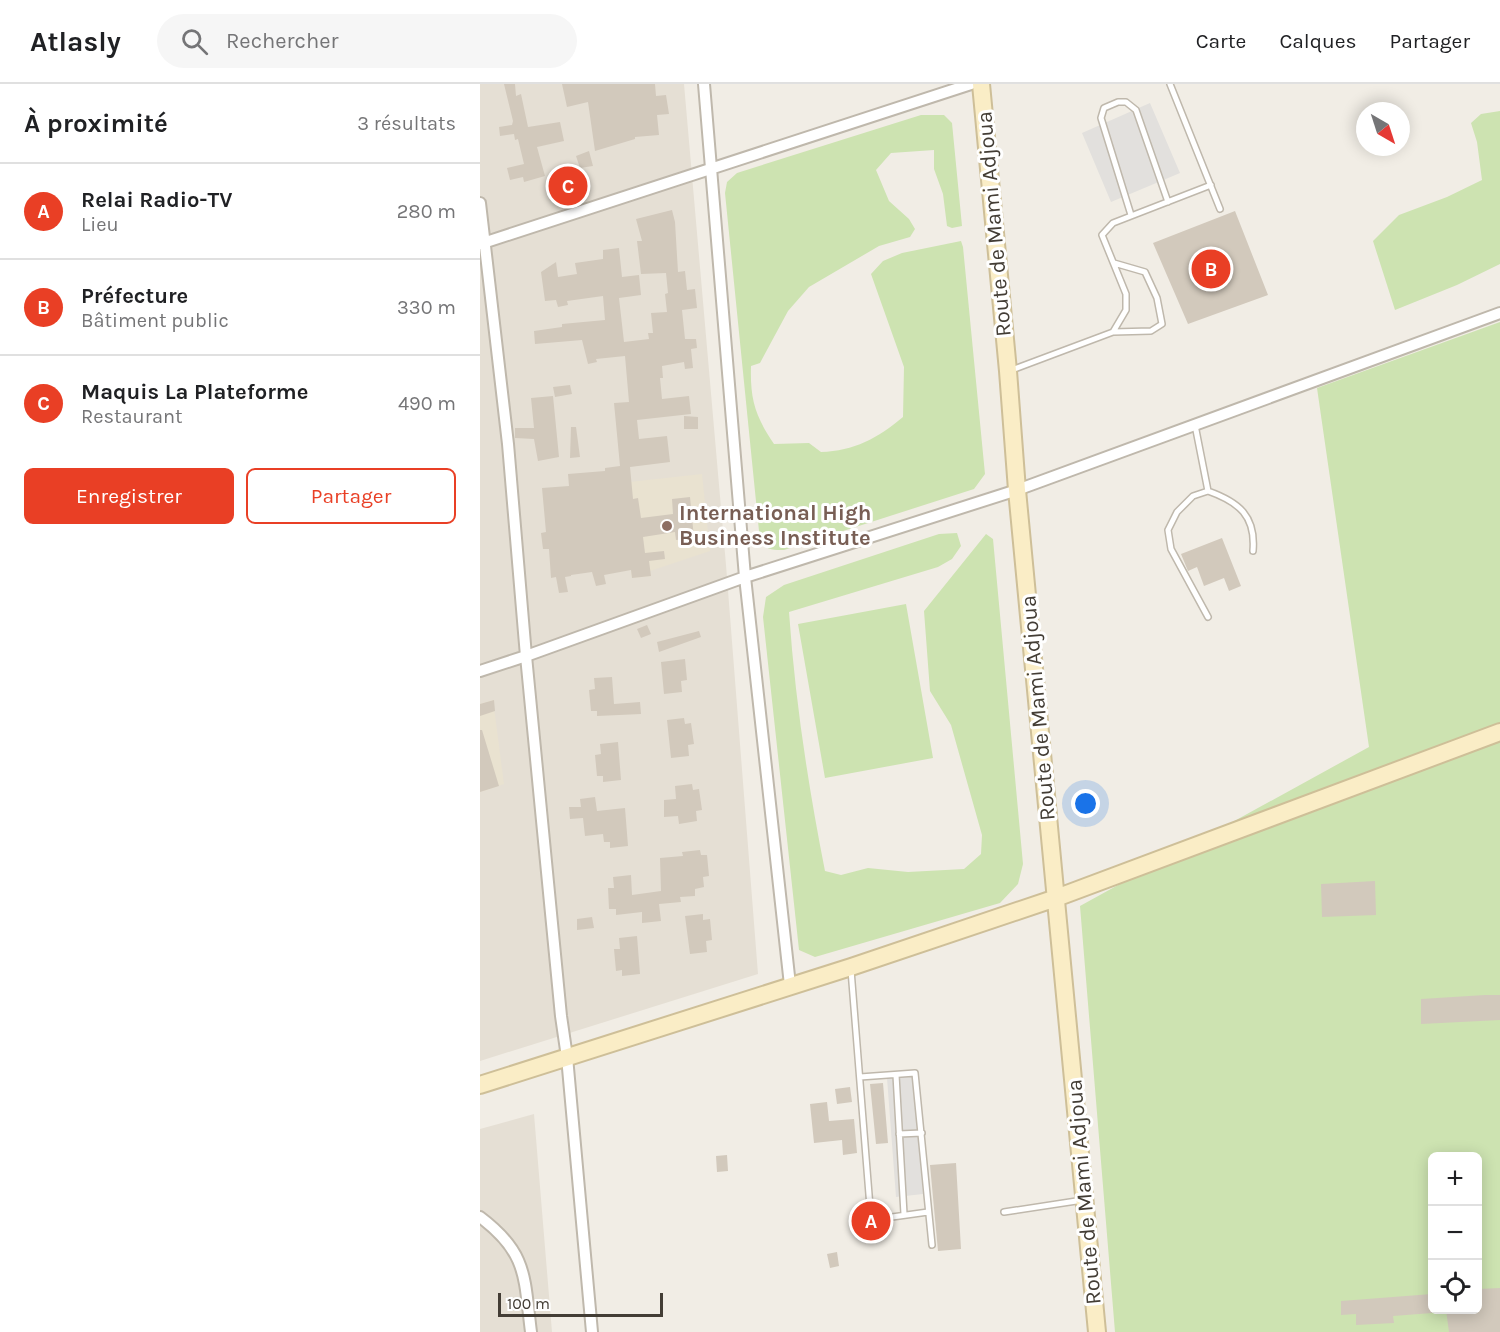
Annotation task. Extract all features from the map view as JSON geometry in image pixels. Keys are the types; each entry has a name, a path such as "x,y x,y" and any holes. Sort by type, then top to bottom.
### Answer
{"street":[{"path":"704,84 745,577 790,985"},
{"path":"482,244 971,84"},
{"name":"Route de Mami Adjoua","path":"981,84 1097,1332"},
{"path":"480,203 482,244 508,444 526,657 567,1057 592,1332"},
{"path":"480,671 526,657 745,577 1017,490 1500,313"},
{"path":"480,1085 851,967 1056,898 1500,732"},
{"path":"480,1217 498,1230 511,1245 524,1270 531,1332"}],"lane":[{"path":"1170,84 1220,209"},
{"path":"1131,215 1101,117 1104,108 1118,102 1126,102 1136,110 1168,202"},
{"path":"1113,332 1126,310 1126,294 1102,235 1113,223 1211,185"},
{"path":"1008,371 1113,332 1151,331 1162,324 1157,298 1145,272 1114,263"},
{"path":"1195,423 1208,491"},
{"path":"1208,617 1171,549 1168,530 1177,512 1193,496 1208,491 1228,498 1244,510 1254,535 1253,551"},
{"path":"851,967 870,1207"},
{"path":"860,1077 915,1073 932,1245"},
{"path":"896,1075 903,1214"},
{"path":"899,1134 922,1133"},
{"path":"1004,1212 1084,1200"},
{"path":"870,1207 881,1211 885,1218 885,1226 880,1233 873,1236 865,1234 859,1228 858,1219 862,1211 870,1207"},
{"path":"885,1218 928,1212"}],"shaded area":[{"path":"480,84 684,84 726,565 758,974 480,1061"},
{"path":"1150,103 1180,173 1111,202 1082,133"},
{"name":"International High Business Institute","path":"702,474 710,551 650,571 651,576 632,578 620,483"},
{"path":"493,700 504,784 480,792 480,704"},
{"path":"912,1076 923,1194 896,1197 887,1078"},
{"path":"534,1114 552,1332 480,1332 480,1129"}],"green space":[{"path":"1500,111 1500,264 1457,285 1395,310 1373,241 1399,215 1447,197 1482,180 1477,142 1471,123 1481,114"},
{"path":"921,115 944,115 952,123 962,226 952,228 947,226 943,194 934,169 934,150 891,153 876,170 889,201 909,219 915,229 910,237 879,246 809,287 788,311 760,363 751,366 753,398 762,425 774,444 809,443 821,452 833,451 865,442 894,424 903,417 904,367 871,274 883,261 902,253 961,241 985,474 974,489 784,550 770,549 760,541 725,193 727,182 737,173"},
{"path":"1500,322 1500,1332 1115,1332 1080,906 1369,747 1317,388"},
{"path":"957,533 961,546 952,559 938,567 789,612 799,710 813,806 825,871 841,875 868,868 908,872 964,869 981,854 982,835 951,725 930,691 924,611 986,534 993,539 1023,864 1018,884 1000,903 815,957 799,950 763,617 766,597 784,585 939,534"},
{"path":"906,604 933,758 825,778 798,624"}],"building":[{"path":"504,84 515,84 516,96 521,94 528,127 560,122 564,141 537,147 545,176 524,182 523,177 510,180 507,168 524,164 518,139 515,140 514,134 500,136 499,127 512,125 513,121"},
{"path":"562,84 655,84 656,96 666,95 669,114 657,115 659,135 635,137 635,139 595,151 588,102 567,107"},
{"path":"589,151 593,166 580,168 576,156"},
{"path":"672,210 675,222 678,272 685,271 687,290 695,289 697,308 682,310 685,339 696,339 697,348 691,349 693,368 685,369 684,362 662,366 663,378 660,378 662,399 689,396 691,414 637,420 639,439 667,436 670,462 630,467 633,499 638,498 641,518 673,514 672,499 690,497 694,538 676,540 675,532 643,537 645,553 664,551 665,559 649,561 651,576 632,578 631,570 604,575 606,584 596,586 592,572 571,575 565,577 568,592 559,593 556,577 551,578 549,549 543,549 541,533 546,532 542,488 569,486 568,474 605,471 605,468 620,466 614,403 629,402 625,356 596,359 597,362 588,364 582,340 535,344 534,331 562,327 562,324 605,320 603,296 567,301 568,305 558,307 556,300 545,301 541,272 556,262 558,277 577,274 575,263 603,259 603,250 619,248 622,277 639,275 641,295 619,298 624,342 649,339 648,333 653,333 651,313 667,312 666,273 641,274 637,241 642,241 636,219"},
{"path":"1235,211 1268,295 1188,324 1153,243"},
{"path":"570,385 572,394 555,397 553,387"},
{"path":"553,396 559,457 538,461 534,439 515,438 515,428 534,428 531,398"},
{"path":"684,416 698,417 698,429 684,429"},
{"path":"571,427 576,427 580,457 570,458"},
{"path":"1222,538 1241,586 1229,591 1224,578 1204,586 1197,567 1188,571 1181,554"},
{"path":"647,625 651,634 641,638 637,629"},
{"path":"699,631 701,637 659,652 657,642"},
{"path":"685,659 687,680 681,681 682,692 664,694 661,662"},
{"path":"612,677 614,704 640,702 641,714 597,716 597,711 591,711 589,690 595,689 594,678"},
{"path":"494,700 495,711 480,716 480,704"},
{"path":"684,718 685,724 691,723 694,744 688,745 689,756 671,758 667,720"},
{"path":"480,730 482,730 499,786 480,792"},
{"path":"618,742 621,780 603,782 603,776 597,776 595,755 601,754 600,744"},
{"path":"692,784 693,790 699,789 702,810 696,811 697,821 679,824 678,816 664,817 664,800 676,799 675,786"},
{"path":"595,797 597,811 625,808 628,846 610,848 610,842 604,842 603,834 585,836 583,818 570,819 569,807 581,807 580,799"},
{"path":"700,850 701,855 707,855 709,876 703,877 704,887 695,889 695,896 680,897 681,902 659,904 661,921 642,923 642,912 616,915 616,909 609,909 608,888 614,888 613,877 631,875 632,895 661,891 660,858 683,856 682,852"},
{"path":"1375,881 1376,915 1322,917 1321,884"},
{"path":"703,914 703,920 710,919 712,940 706,941 707,952 690,954 685,916"},
{"path":"592,917 594,928 577,930 577,919"},
{"path":"637,936 640,974 622,976 622,970 616,971 614,949 620,949 619,938"},
{"path":"1500,995 1500,1020 1421,1024 1421,999"},
{"path":"883,1083 888,1143 876,1144 870,1084"},
{"path":"850,1087 852,1102 837,1104 835,1089"},
{"path":"827,1102 829,1121 854,1119 857,1153 843,1155 842,1140 814,1143 810,1104"},
{"path":"727,1155 728,1171 717,1172 716,1156"},
{"path":"956,1163 961,1249 938,1251 930,1165"},
{"path":"871,1216 875,1217 875,1225 871,1226 867,1225 866,1221 867,1217"},
{"path":"837,1252 839,1266 830,1268 827,1254"},
{"path":"1500,1288 1500,1332 1449,1332 1447,1314 1482,1314 1482,1289"},
{"path":"1428,1294 1428,1313 1393,1316 1394,1323 1356,1325 1356,1314 1341,1315 1341,1301"}],"place":[{"name":"Maquis La Plateforme","path":"568,186"},
{"name":"Préfecture","path":"1211,269"},
{"name":"International High Business Institute","path":"667,526"},
{"name":"Relai Radio-TV","path":"871,1221"}]}
